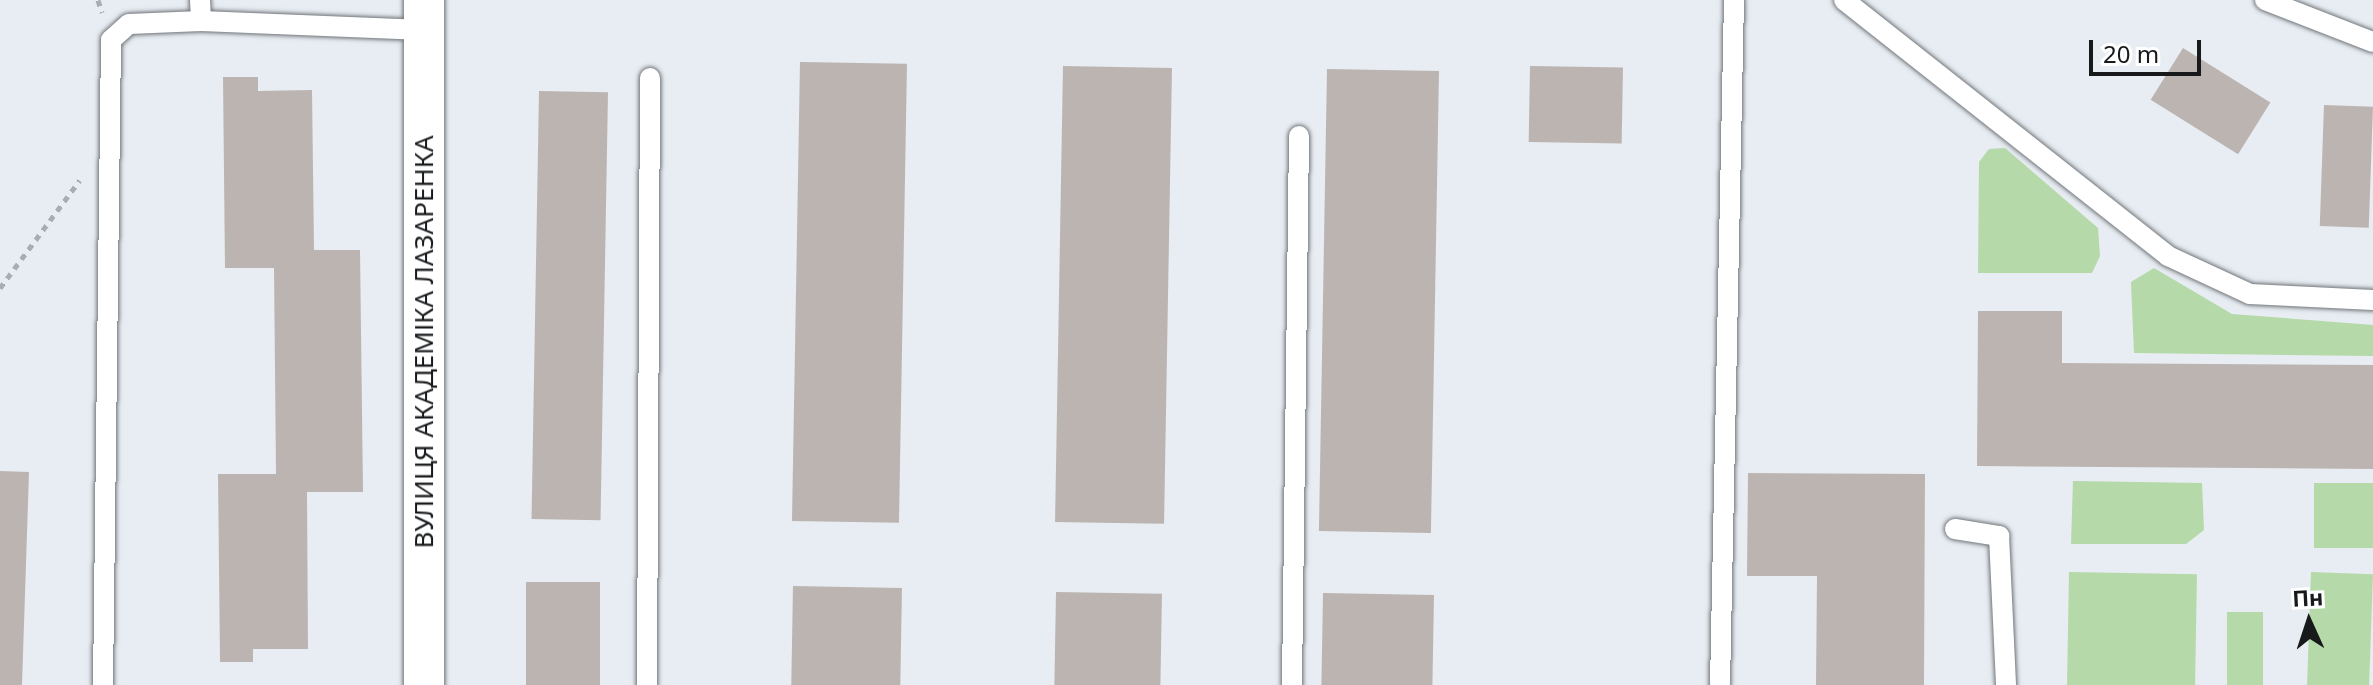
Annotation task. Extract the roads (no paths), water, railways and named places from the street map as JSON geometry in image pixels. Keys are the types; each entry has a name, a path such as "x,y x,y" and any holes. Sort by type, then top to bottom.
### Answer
{"street":[{"name":"ВУЛИЦЯ АКАДЕМІКА ЛАЗАРЕНКА","path":"424,15 424,685"}],"lane":[{"path":"1720,685 1734,0"},
{"path":"1844,0 2168,256 2250,294 2373,300"},
{"path":"2265,0 2373,42"},
{"path":"103,685 104,147 111,40 129,24 200,10 424,15"},
{"path":"647,685 650,78"},
{"path":"1292,685 1299,136"},
{"path":"1955,529 1999,536 2006,685"}]}
